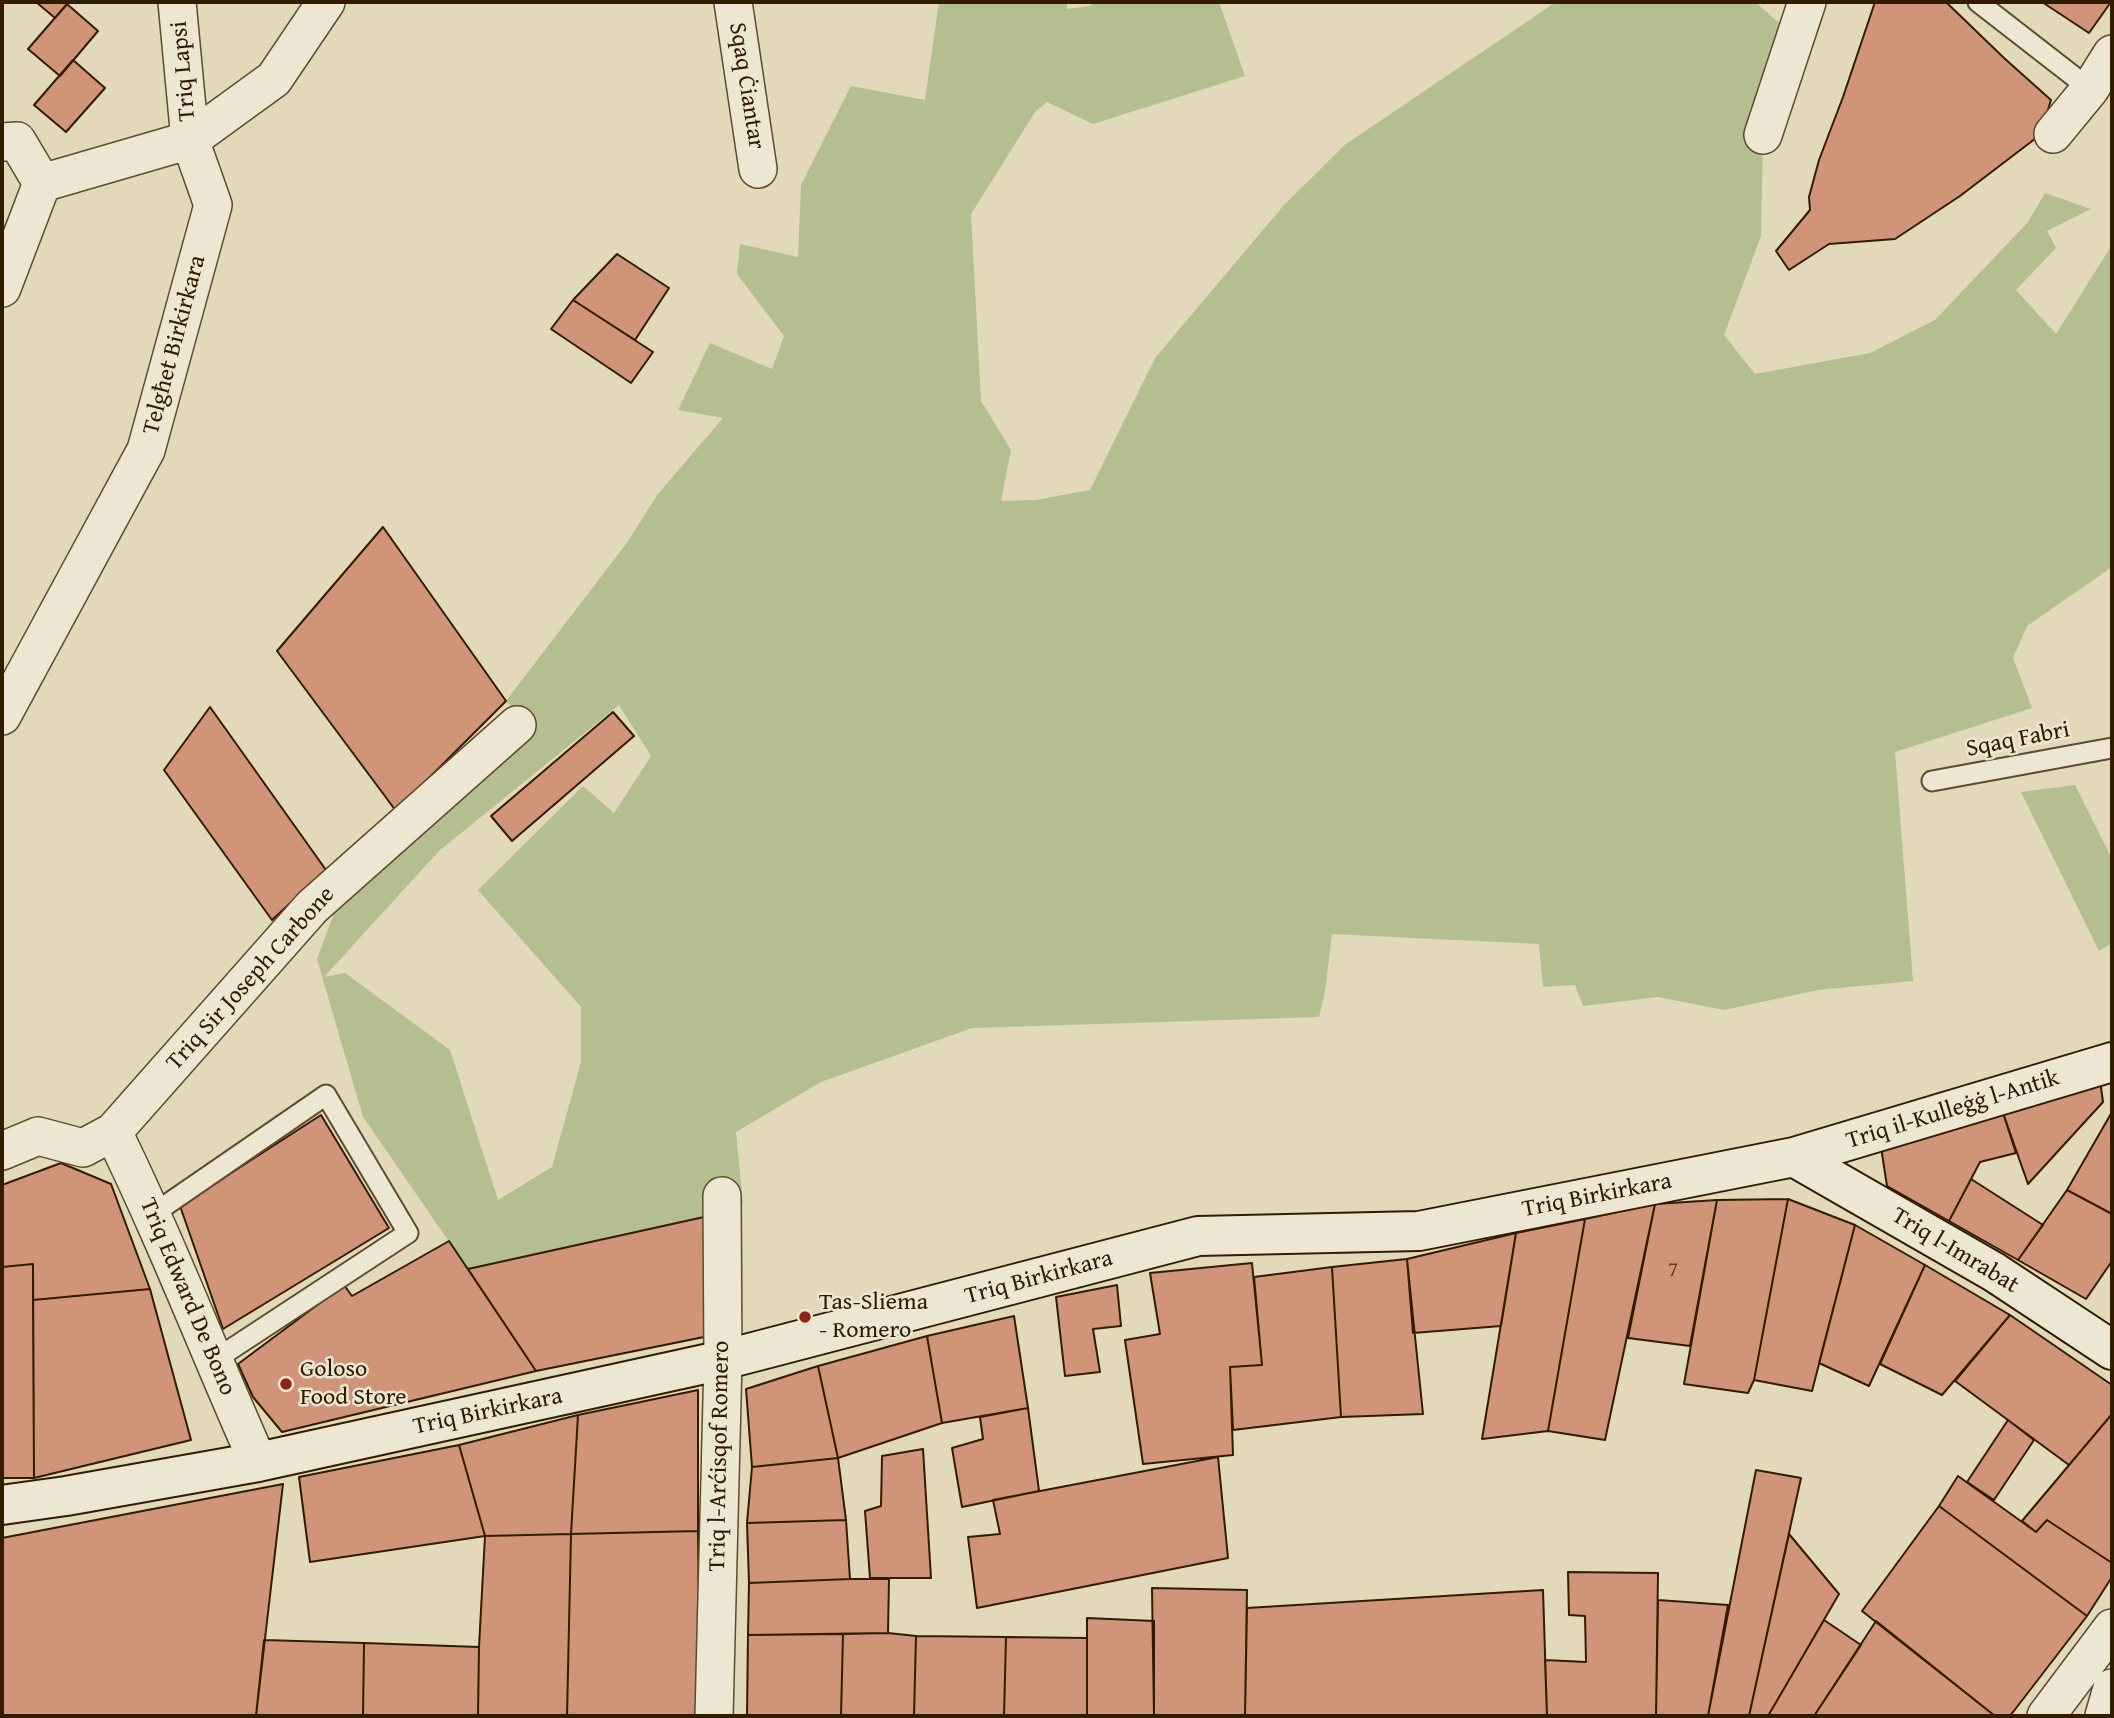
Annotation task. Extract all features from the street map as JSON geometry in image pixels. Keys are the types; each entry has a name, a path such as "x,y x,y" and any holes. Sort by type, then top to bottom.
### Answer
{"main road":[{"name":"Triq il-Kulleġġ l-Antik","path":"1794,1157 2112,1062"},
{"name":"Triq l-Imrabat","path":"1794,1157 1994,1272 2112,1350"},
{"name":"Triq Birkirkara","path":"2,1505 258,1462 723,1360 1198,1236 1419,1231 1794,1157"}],"street":[{"name":"Triq Lapsi","path":"177,2 190,140"},
{"path":"42,183 190,140 274,79 326,2"},
{"name":"Sqaq Ċiantar","path":"733,2 758,169"},
{"path":"1763,135 1807,2"},
{"path":"2053,134 2090,89 2112,54"},
{"path":"7,137 42,183"},
{"name":"Telgħet Birkirkara","path":"2,716 146,450 214,205 190,140"},
{"path":"2,288 42,183"},
{"name":"Triq Sir Joseph Carbone","path":"2,1151 38,1136 83,1148 113,1132 312,907 517,725"},
{"name":"Triq Edward De Bono","path":"113,1132 153,1214 258,1462"},
{"name":"Triq l-Arćisqof Romero","path":"714,1716 723,1360 722,1196"},
{"path":"2046,1716 2112,1628"},
{"path":"2104,1716 2112,1689"}],"lane":[{"path":"1978,2 2090,89"},
{"name":"Sqaq Fabri","path":"1932,781 2112,748"},
{"path":"153,1214 326,1095 408,1233 213,1361"}],"green space":[{"path":"939,2 1067,2 1067,9 1091,6 1092,2 1219,2 1245,76 1093,124 1047,102 1035,112 971,214 981,401 1011,450 1001,501 1036,500 1090,490 1155,358 1284,205 1346,144 1556,2 1755,2 1779,23 1763,135 1761,236 1724,335 1755,374 1870,353 1935,320 2028,222 2045,193 2091,209 2047,231 2056,248 2016,290 2056,334 2112,245 2112,567 2027,626 2013,658 2032,708 1895,752 1913,981 1818,990 1724,1010 1658,997 1583,1006 1575,985 1543,987 1539,944 1332,934 1319,1017 972,1028 821,1082 736,1132 743,1204 704,1217 468,1269 363,1117 317,959 337,906 531,729 506,701 629,540 657,495 723,418 678,410 710,343 772,369 784,336 737,274 740,244 798,257 801,185 851,86 925,100","holes":["619,705 651,756 614,813 583,786 478,890 581,1007 581,1062 552,1167 498,1200 450,1050 345,973 324,977 439,851"]},
{"path":"2075,785 2112,859 2112,943 2099,951 2021,792"}],"building":[{"path":"36,2 69,2 55,18"},
{"path":"1875,2 1946,2 2051,100 2040,135 1960,196 1895,239 1829,244 1789,270 1776,251 1810,210 1809,197 1819,160"},
{"path":"2042,2 2111,2 2089,33"},
{"path":"67,4 98,31 60,76 28,49"},
{"path":"73,60 105,88 66,132 34,105"},
{"path":"617,254 669,288 635,340 573,300"},
{"path":"573,300 653,352 631,383 551,329"},
{"path":"383,527 506,701 396,811 277,651"},
{"path":"210,707 326,870 272,920 164,770"},
{"path":"613,712 634,736 512,841 491,816"},
{"path":"2100,1080 2103,1102 2028,1184 2003,1113"},
{"path":"2112,1112 2112,1214 2067,1190"},
{"path":"2003,1113 2016,1153 1980,1162 1949,1221 1887,1186 1881,1147"},
{"path":"321,1115 389,1228 223,1329 180,1206"},
{"path":"61,1163 111,1184 150,1289 33,1300 33,1264 2,1267 2,1185"},
{"path":"1971,1179 2043,1225 2018,1260 1949,1221"},
{"path":"2067,1190 2112,1214 2112,1261 2086,1299 2018,1260"},
{"path":"1788,1199 1855,1225 1812,1391 1754,1380"},
{"path":"1788,1199 1754,1380 1748,1393 1684,1384 1717,1200"},
{"path":"1717,1200 1690,1346 1628,1338 1655,1204"},
{"path":"1655,1204 1605,1440 1548,1431 1585,1219"},
{"path":"704,1217 709,1336 536,1371 468,1269"},
{"path":"1585,1219 1548,1431 1482,1439 1516,1233"},
{"path":"1855,1225 1925,1265 1869,1386 1819,1363"},
{"path":"1516,1233 1501,1326 1413,1333 1407,1259"},
{"path":"449,1241 536,1371 282,1432 253,1397 238,1364 344,1285 352,1296"},
{"path":"1407,1259 1423,1414 1341,1417 1332,1267"},
{"path":"1252,1263 1262,1365 1230,1367 1233,1455 1143,1464 1125,1340 1160,1334 1150,1273"},
{"path":"33,1264 34,1478 2,1478 2,1267"},
{"path":"1925,1265 2010,1315 1942,1395 1880,1364"},
{"path":"1332,1267 1341,1417 1233,1430 1230,1367 1262,1365 1254,1277"},
{"path":"1117,1285 1121,1326 1093,1329 1100,1372 1065,1376 1056,1297"},
{"path":"150,1289 191,1440 34,1478 33,1300"},
{"path":"2010,1315 2112,1385 2112,1414 2069,1465 1955,1381"},
{"path":"1014,1316 1028,1408 942,1423 927,1336"},
{"path":"927,1336 942,1423 838,1458 818,1366"},
{"path":"818,1366 838,1458 752,1467 746,1389"},
{"path":"698,1390 698,1531 571,1534 578,1415"},
{"path":"1028,1408 1039,1491 962,1507 952,1448 983,1439 980,1417"},
{"path":"2112,1414 2112,1563 2047,1520 2036,1532 2022,1521"},
{"path":"578,1415 571,1534 485,1536 459,1445"},
{"path":"2008,1420 2034,1440 1994,1500 1967,1482"},
{"path":"459,1445 485,1536 310,1562 299,1477"},
{"path":"923,1449 931,1578 870,1578 865,1511 881,1506 882,1456"},
{"path":"1218,1457 1228,1558 977,1608 968,1537 1000,1534 993,1500"},
{"path":"838,1458 846,1520 747,1523 752,1467"},
{"path":"1756,1470 1801,1478 1749,1716 1708,1716"},
{"path":"1958,1476 2036,1532 2047,1520 2112,1563 2112,1577 2087,1616 1939,1506"},
{"path":"283,1484 256,1716 2,1716 2,1538"},
{"path":"1939,1506 2087,1616 2010,1716 1995,1716 1862,1611"},
{"path":"846,1520 850,1579 749,1583 747,1523"},
{"path":"698,1531 700,1716 567,1716 571,1534"},
{"path":"571,1534 567,1716 478,1716 485,1536"},
{"path":"1789,1534 1839,1594 1768,1716 1749,1716"},
{"path":"1568,1572 1658,1573 1656,1716 1547,1716 1545,1660 1586,1662 1585,1616 1569,1615"},
{"path":"889,1579 888,1633 748,1635 749,1583"},
{"path":"1152,1588 1247,1590 1245,1716 1154,1716"},
{"path":"1543,1590 1547,1716 1245,1716 1247,1608"},
{"path":"1658,1600 1728,1605 1708,1716 1656,1716"},
{"path":"1087,1618 1154,1621 1154,1716 1087,1716"},
{"path":"1824,1620 1861,1645 1814,1716 1768,1716"},
{"path":"1876,1621 1995,1716 1814,1716"},
{"path":"888,1633 916,1636 914,1716 841,1716 843,1634"},
{"path":"843,1634 841,1716 747,1716 748,1635"},
{"path":"916,1636 1006,1637 1004,1716 914,1716"},
{"path":"1006,1637 1087,1638 1087,1716 1004,1716"},
{"path":"264,1640 364,1643 363,1716 256,1716"},
{"path":"364,1643 479,1647 478,1716 363,1716"}],"place":[{"name":"Tas-Sliema - Romero","path":"805,1317"},
{"name":"Goloso Food Store","path":"286,1384"}]}
